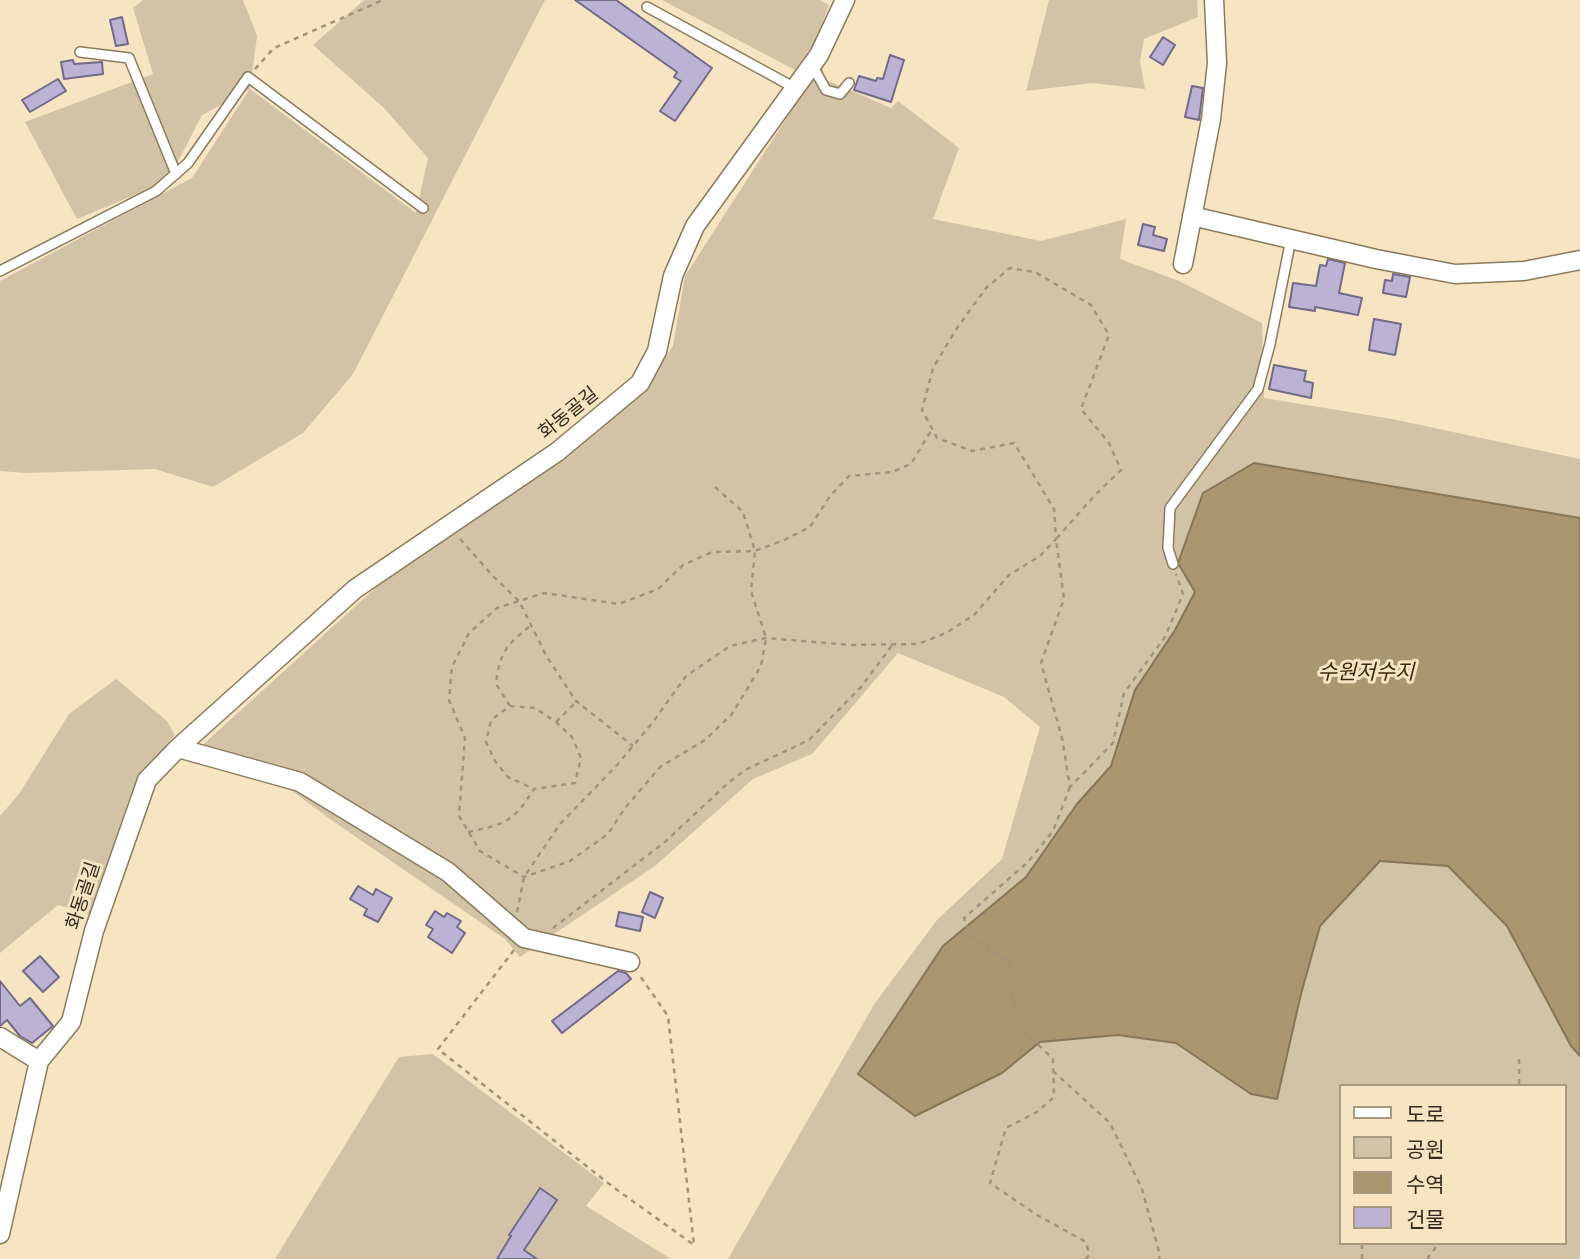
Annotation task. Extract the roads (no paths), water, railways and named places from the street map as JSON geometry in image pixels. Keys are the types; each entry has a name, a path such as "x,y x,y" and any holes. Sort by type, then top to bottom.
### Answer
{"street":[{"name":"화동골길","path":"39,1062 71,1022 94,931 147,780 178,748 355,589 557,452 640,383 657,351 673,276 695,226 819,55 845,0"},
{"path":"1183,264 1211,119 1217,62 1214,0"},
{"path":"1192,216 1455,274 1524,271 1580,260"},
{"path":"178,748 300,782 448,872 525,936 630,962"},
{"path":"0,1037 39,1062 0,1234"}],"lane":[{"path":"647,7 795,88"},
{"path":"80,52 129,58 176,174"},
{"path":"812,65 826,90 840,94 849,83"},
{"path":"0,271 156,191 188,163 248,77 423,208"},
{"path":"1173,564 1168,548 1170,508 1258,389 1291,239"}],"water":[{"name":"수원저수지","path":"1254,463 1580,518 1580,1056 1571,1046 1507,926 1448,866 1380,861 1320,926 1277,1099 1251,1094 1176,1043 1118,1035 1040,1042 1002,1073 915,1116 858,1074 943,946 1026,877 1077,804 1111,766 1135,690 1175,630 1195,592 1178,563 1203,493"}]}
